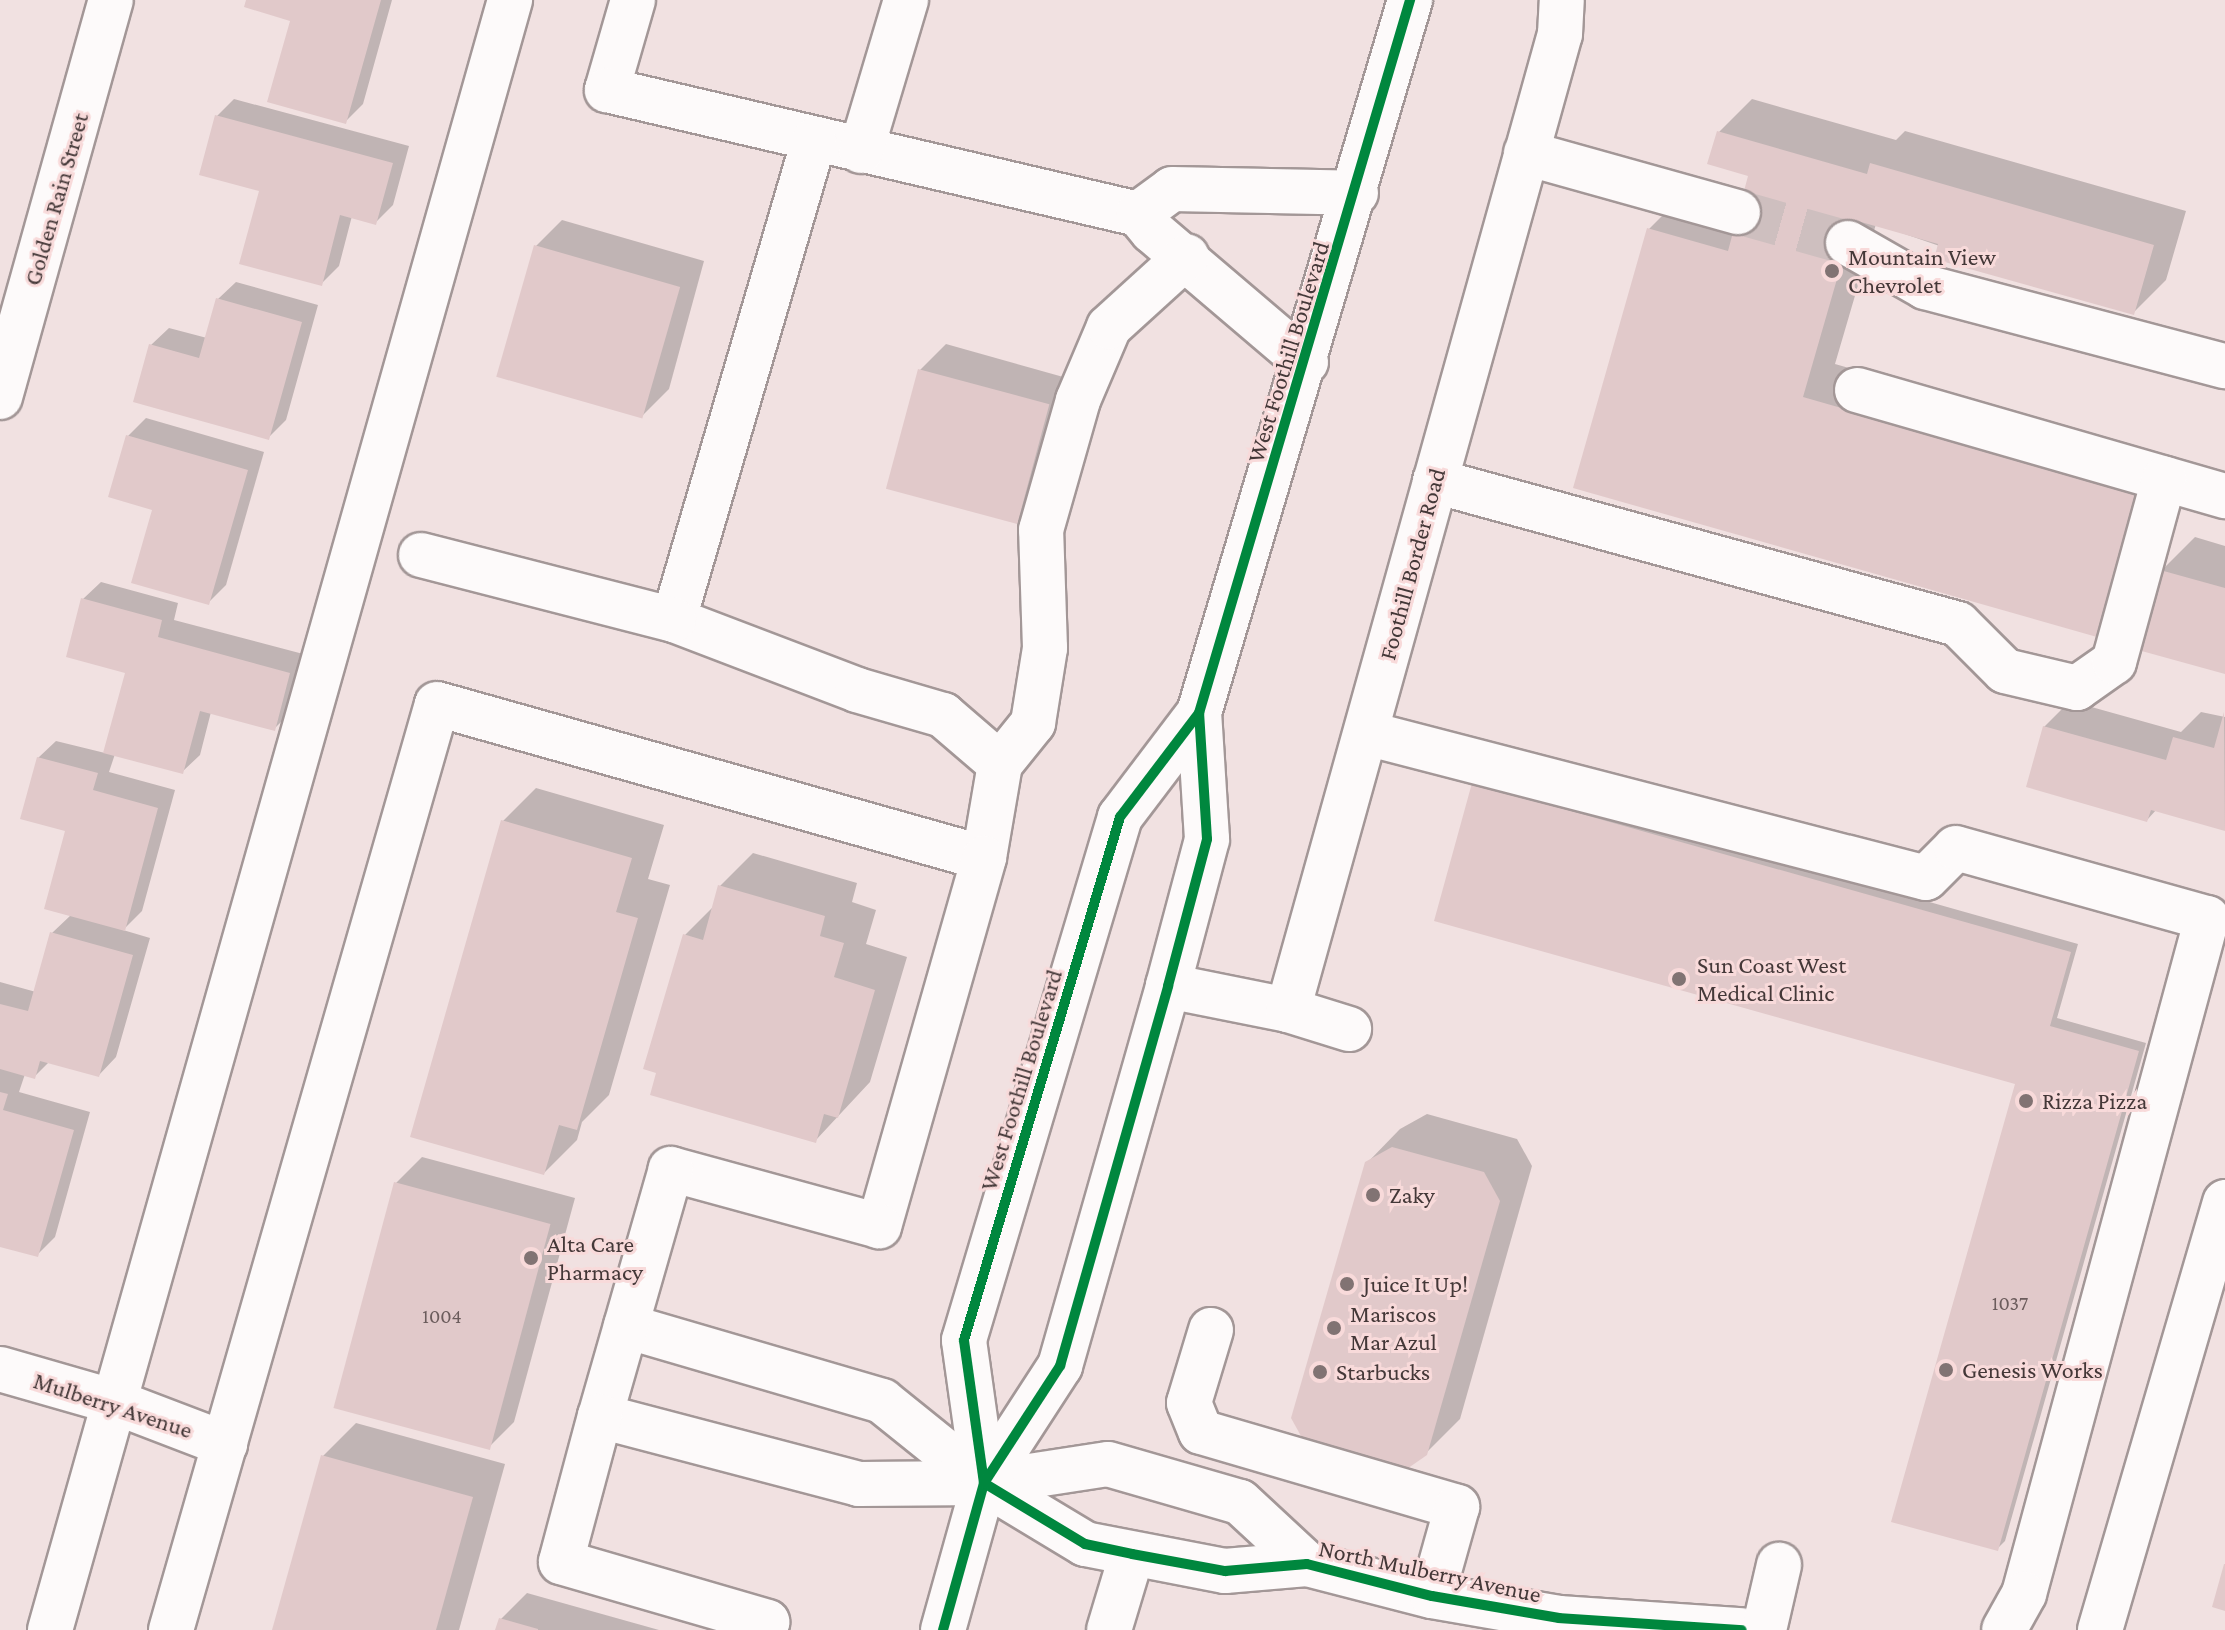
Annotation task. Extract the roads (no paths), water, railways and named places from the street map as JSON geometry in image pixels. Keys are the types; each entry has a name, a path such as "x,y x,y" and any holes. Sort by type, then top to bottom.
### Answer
{"main road":[{"name":"Golden Rain Street","path":"0,397 111,0"},
{"path":"50,1630 510,0"},
{"path":"633,0 607,90 1138,214 1152,231 1187,256 1306,362"},
{"path":"861,151 906,0"},
{"name":"West Foothill Boulevard","path":"984,1483 964,1340 1120,817 1199,713 1306,362 1410,0"},
{"name":"Foothill Border Road","path":"1288,1010 1560,34 1562,0"},
{"path":"674,620 814,140"},
{"path":"1526,153 1738,212"},
{"path":"1138,214 1172,189 1356,193"},
{"path":"1848,243 1925,287 2225,366"},
{"path":"765,1630 767,1622 561,1562 671,1169 879,1226 984,858 1000,764 1033,723 1045,648 1041,530 1078,400 1109,327 1187,256"},
{"path":"1857,390 2225,496"},
{"path":"1435,481 1958,624 2005,671 2077,688 2114,662 2164,479"},
{"path":"421,555 674,620 857,690 943,715 1000,764"},
{"path":"171,1630 437,704 984,858"},
{"name":"West Foothill Boulevard","path":"943,1630 984,1483 1060,1366 1168,986 1207,839 1199,713"},
{"path":"1366,733 1926,878 1956,848 2207,918 2024,1594 2004,1630"},
{"path":"1168,986 1288,1010 1349,1029"},
{"path":"2100,1630 2225,1202"},
{"path":"626,1326 882,1401 984,1483"},
{"path":"1211,1330 1189,1403 1201,1432 1457,1507 1432,1596"},
{"name":"Mulberry Avenue","path":"0,1369 115,1402 225,1444"},
{"path":"600,1416 859,1484 984,1483"},
{"name":"North Mulberry Avenue","path":"984,1483 1108,1464 1240,1502 1307,1564"},
{"name":"North Mulberry Avenue","path":"984,1483 1085,1544 1132,1554 1225,1571 1307,1564 1432,1596 1559,1618 1677,1629 1742,1630"},
{"path":"1109,1630 1132,1554"},
{"path":"1764,1630 1779,1565"}],"tunnel":[{"path":"1738,212 1848,243"}],"place":[{"name":"Mountain View Chevrolet","path":"1832,271"},
{"name":"Sun Coast West Medical Clinic","path":"1679,979"},
{"name":"Rizza Pizza","path":"2026,1101"},
{"name":"Zaky","path":"1373,1195"},
{"name":"Alta Care Pharmacy","path":"531,1258"},
{"name":"Juice It Up!","path":"1347,1284"},
{"name":"Mariscos Mar Azul","path":"1334,1328"},
{"name":"Genesis Works","path":"1946,1370"},
{"name":"Starbucks","path":"1320,1372"}]}
